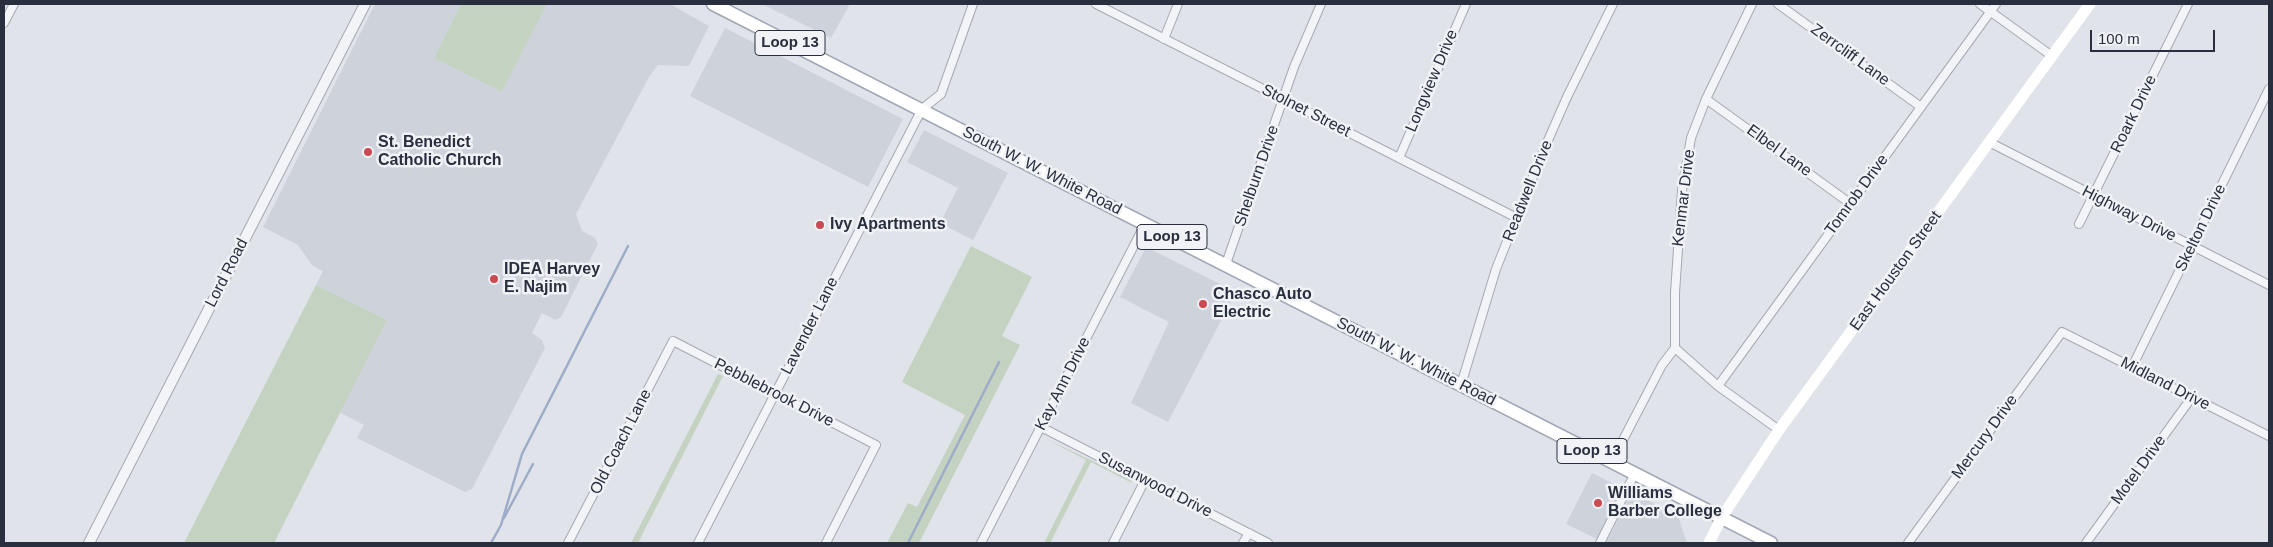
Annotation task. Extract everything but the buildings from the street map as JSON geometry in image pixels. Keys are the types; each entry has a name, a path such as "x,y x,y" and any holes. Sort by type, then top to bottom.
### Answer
{"main road":[{"name":"South W. W. White Road","path":"713,4 1771,543"},
{"name":"East Houston Street","path":"1709,543 1722,517 1780,430 2090,4"}],"street":[{"path":"4,23 14,4"},
{"name":"Lord Road","path":"89,543 364,4"},
{"path":"922,109 941,94 973,4"},
{"name":"Stolnet Street","path":"1096,4 1517,218"},
{"path":"1164,38 1178,4"},
{"name":"Shelburn Drive","path":"1226,264 1282,99 1321,4"},
{"name":"Longview Drive","path":"1399,158 1466,4"},
{"name":"Readwell Drive","path":"1461,385 1482,311 1517,218 1567,97 1613,4"},
{"name":"Kenmar Drive","path":"1675,348 1675,293 1684,170 1691,138 1706,99 1752,4"},
{"name":"Zerrcliff Lane","path":"1778,4 1921,107"},
{"path":"1980,4 2052,56"},
{"name":"Tomrob Drive","path":"1718,386 1996,4"},
{"name":"Roark Drive","path":"2079,224 2188,4"},
{"name":"Skelton Drive","path":"2132,367 2269,90"},
{"name":"Elbel Lane","path":"1706,99 1851,204"},
{"name":"Lavender Lane","path":"698,543 922,109"},
{"name":"Highway Drive","path":"1989,142 2269,285"},
{"name":"Kay Ann Drive","path":"981,543 1145,224"},
{"name":"Midland Drive","path":"2062,332 2269,436"},
{"name":"Mercury Drive","path":"1908,543 2062,332"},
{"name":"Pebblebrook Drive","path":"673,341 876,445 826,543"},
{"name":"Old Coach Lane","path":"568,543 673,341"},
{"path":"1612,461 1662,365 1675,348 1718,386 1780,430"},
{"name":"Motel Drive","path":"2086,543 2192,397"},
{"name":"Susanwood Drive","path":"1041,427 1268,543"},
{"path":"1600,543 1635,473"},
{"path":"1113,543 1145,480"},
{"path":"1244,543 1249,533"}],"shaded area":[{"name":"IDEA Harvey E. Najim","path":"375,4 461,4 434,58 502,92 547,4 670,4 709,26 689,66 658,65 649,77 576,214 582,231 595,238 598,244 561,317 555,320 542,313 532,333 542,340 545,348 472,489 465,492 357,438 364,425 339,412 387,320 316,285 323,271 312,265 298,245 263,227"},
{"path":"762,4 850,4 831,38"},
{"path":"725,28 903,119 868,187 690,96"},
{"path":"924,130 1008,173 973,240 940,223 958,188 907,162"},
{"path":"1146,247 1236,292 1168,422 1131,403 1169,322 1120,297"},
{"path":"1592,473 1622,488 1597,539 1566,524"},
{"path":"1632,492 1678,516 1687,543 1606,543"}],"green space":[{"path":"461,4 547,4 502,92 434,58"},
{"path":"971,246 1032,277 1002,336 1020,345 919,543 887,543 908,503 917,507 965,415 902,382"},
{"path":"316,285 387,320 274,543 184,543"},
{"path":"718,374 723,376 638,543 631,543"},
{"path":"1046,439 1131,479 1132,483 1091,462 1050,543 1044,543 1086,460"}],"waterway":[{"path":"491,543 501,525 522,454 628,246"},
{"path":"908,543 999,362"},
{"path":"504,518 533,464"}],"place":[{"name":"St. Benedict Catholic Church","path":"368,152"},
{"name":"Ivy Apartments","path":"820,225"},
{"name":"IDEA Harvey E. Najim","path":"494,279"},
{"name":"Chasco Auto Electric","path":"1203,304"},
{"name":"Williams Barber College","path":"1598,503"}]}
